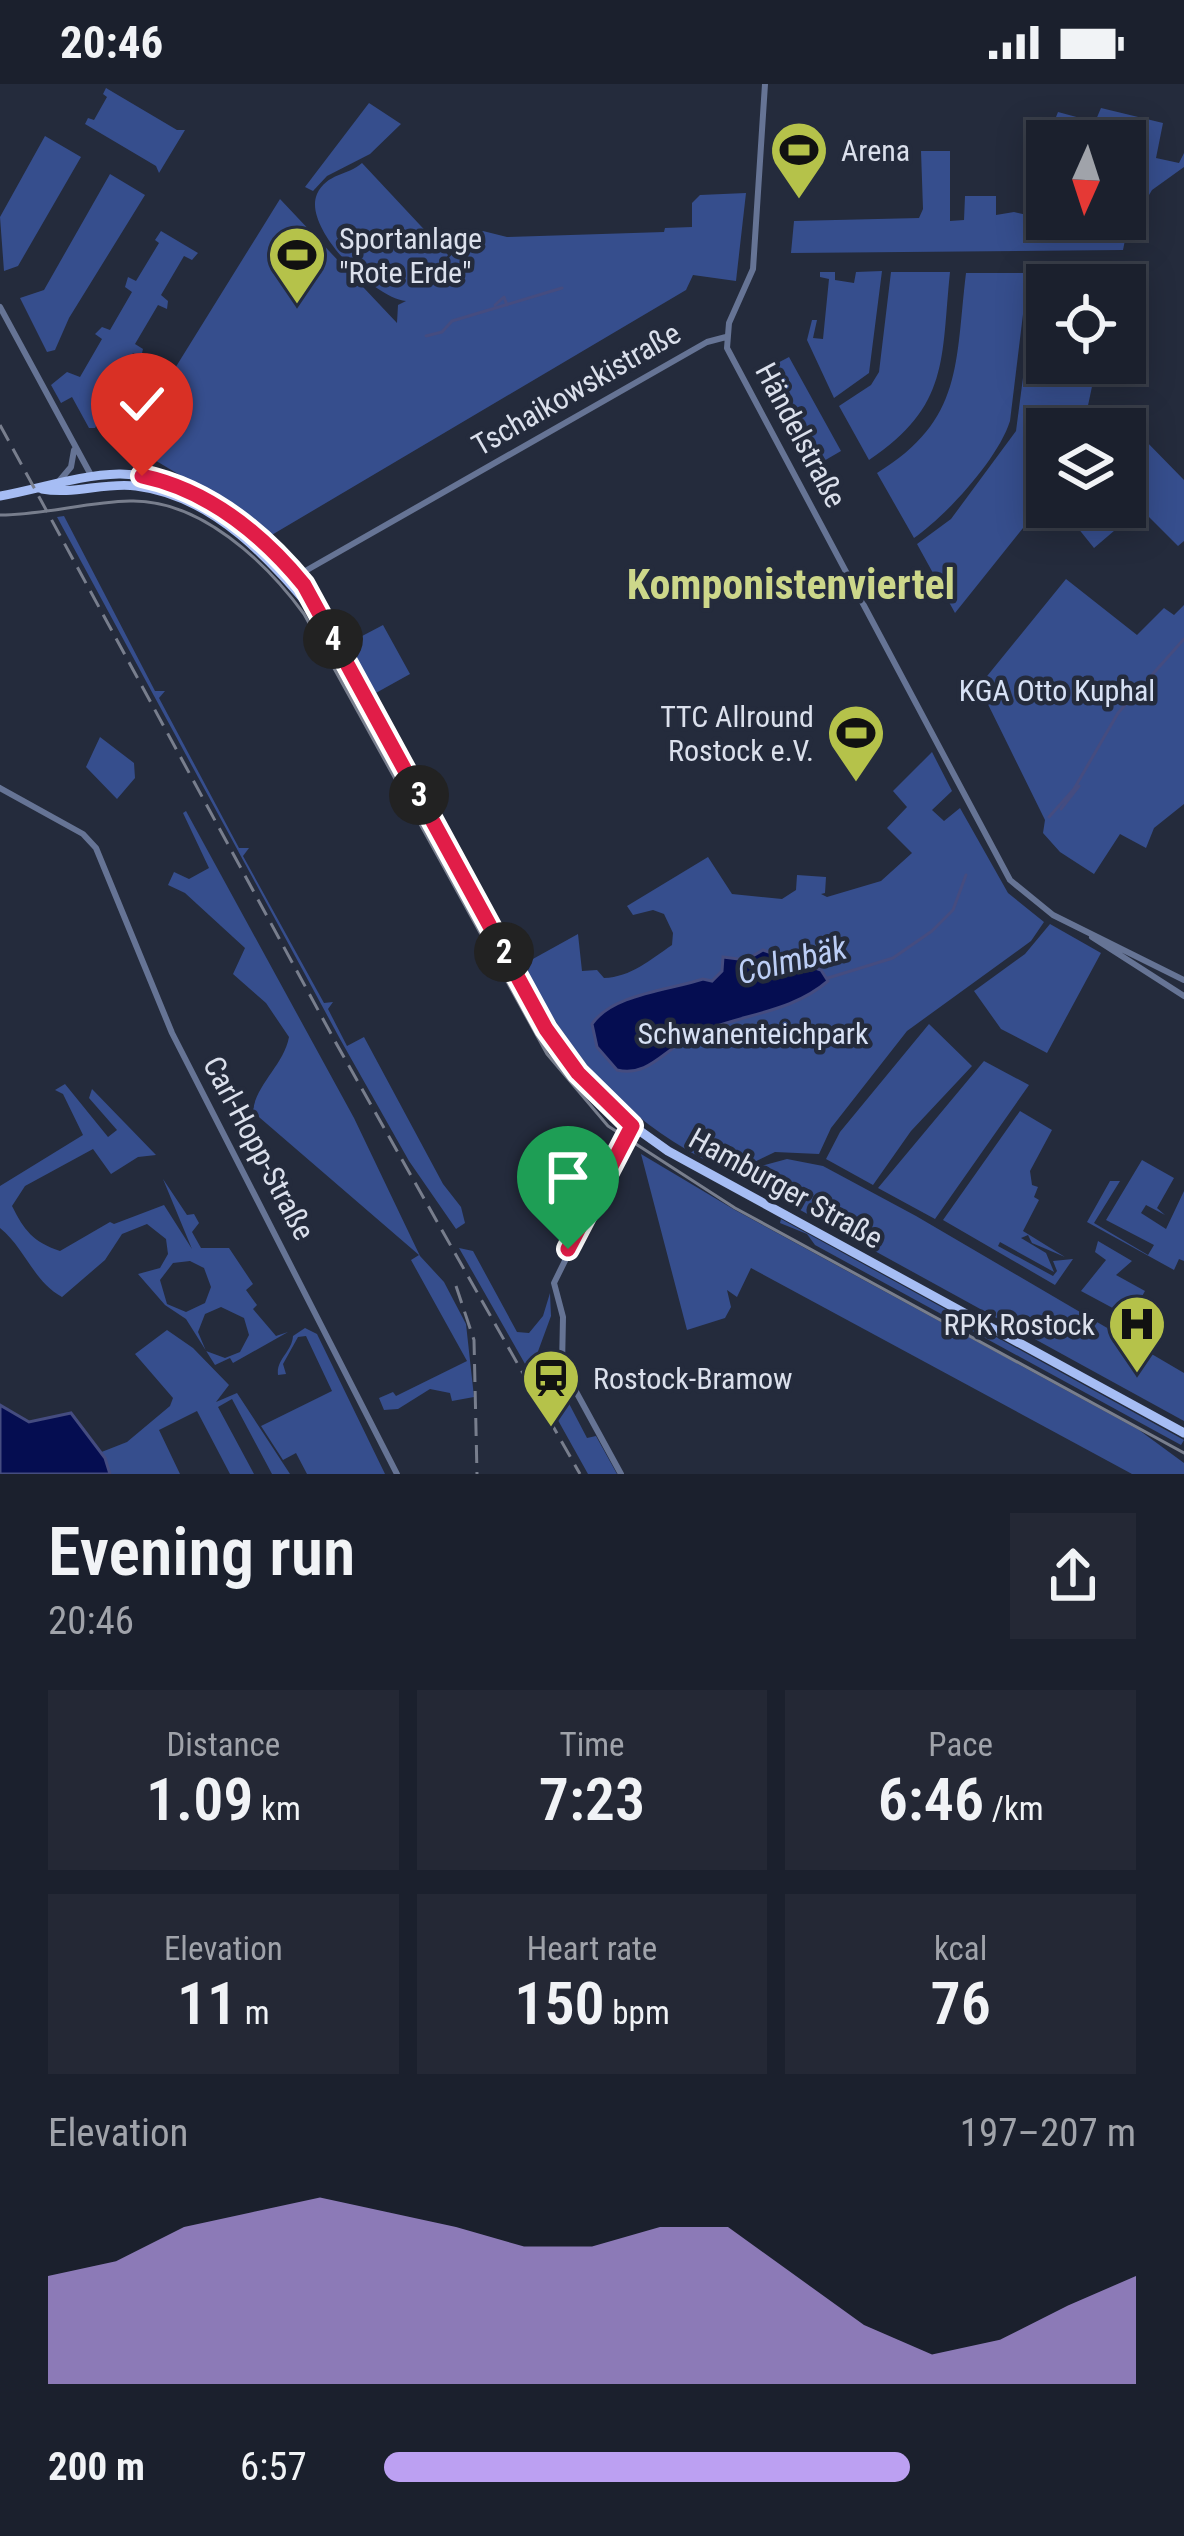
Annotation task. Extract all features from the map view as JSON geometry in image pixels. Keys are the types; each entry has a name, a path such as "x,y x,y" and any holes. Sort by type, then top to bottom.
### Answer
{"main road":[{"name":"Hamburger Straße","path":"93,482 134,475 177,486 236,520 321,609 326,626 546,1029 578,1073 632,1126 680,1158 1184,1433"},
{"path":"42,489 58,482 93,482"},
{"path":"0,496 93,482"}],"street":[{"name":"Tschaikowskistraße","path":"293,578 707,341 726,337 753,268 765,84"},
{"path":"0,308 93,482"},
{"name":"Händelstraße","path":"726,337 727,349 1010,880 1036,904 1079,928"},
{"path":"58,482 71,467 74,445"},
{"name":"Carl-Hopp-Straße","path":"0,788 89,838 132,928 172,1034 397,1474"},
{"path":"1079,928 1184,980"},
{"path":"1079,928 1184,996"},
{"path":"621,1474 562,1366 563,1318 555,1288 568,1249 632,1126"}],"green space":[{"path":"106,88 177,130 185,130 159,173 156,166 85,124 88,118 94,120 107,97 103,94"},
{"path":"369,103 401,124 370,154 327,176 313,191 305,187"},
{"path":"1101,108 1163,123 1156,158 1179,163 1184,153 1184,167 1152,190 1146,200 1146,120 1096,120"},
{"path":"1058,112 1088,120 1055,120"},
{"path":"45,136 81,157 18,266 4,271 0,217"},
{"path":"921,151 950,151 950,221 964,220 965,196 996,196 996,215 1026,215 1026,240 1125,240 1123,250 791,253 794,221 919,218 923,209"},
{"path":"362,163 448,255 440,268 461,244 483,231 507,237 664,232 665,228 692,227 692,203 700,195 746,193 736,281 693,275 686,290 270,536 128,444 280,199 397,323 398,305 406,301 376,288 344,259 320,225 315,208 317,194 326,182"},
{"path":"110,174 145,195 69,318 55,350 47,352 20,298 44,290"},
{"path":"161,231 198,253 192,260 184,256 161,295 168,301 167,309 158,305 135,344 143,349 141,357 133,353 112,394 120,399 117,407 109,403 95,428 89,428 72,397 61,403 51,385 67,372 80,377 102,339 95,334 102,327 110,330 132,292 125,287 128,277 136,281"},
{"path":"882,271 869,373 834,398 807,340 812,320 817,320 813,338 823,339 829,279 820,277 820,272 835,272 835,280 854,283 856,272"},
{"path":"891,272 950,272 945,330 928,400 915,420 869,460 839,406 871,385 879,372"},
{"path":"966,273 1026,273 1010,421 1004,436 970,485 914,538 877,473 926,432 950,387"},
{"path":"1026,355 1026,384 1093,384 1087,408 1026,408 1026,524 955,613 917,544 951,519 1016,431"},
{"path":"789,357 841,451 822,462 770,367"},
{"path":"1146,441 1184,480 1184,541 1178,546 1146,514"},
{"path":"64,516 155,691 165,691 159,698 239,848 249,848 243,856 324,1003 333,1002 328,1009 347,1046 364,1037 443,1184 461,1207 465,1223 456,1229 409,1161 340,1039 57,517"},
{"path":"1078,528 1117,528 1094,548"},
{"name":"KGA Otto Kuphal","path":"1066,579 1137,635 1164,608 1174,615 1184,605 1184,804 1154,828 1146,848 1120,834 1094,874 1060,852 1043,833 1045,820 979,686"},
{"path":"383,625 410,674 374,694 347,644"},
{"path":"100,737 134,763 135,778 117,799 86,767"},
{"name":"Schwanenteichpark","path":"932,752 952,791 932,810 944,821 960,808 1008,893 1044,922 1031,941 907,1031 831,1128 819,1154 775,1152 732,1173 633,1112 563,1033 522,965 578,934 582,971 597,970 604,978 640,967 672,945 673,933 664,914 653,910 633,915 627,906 708,857 732,894 782,899 796,890 797,875 826,877 821,894 827,897 881,881 912,853 887,828 907,807 893,791"},
{"path":"186,811 354,1118 420,1256 444,1282 466,1324 474,1397 452,1401 450,1393 430,1389 398,1409 384,1410 379,1398 393,1392 396,1396 467,1361 411,1260 419,1255 253,1112 289,1037 266,1003 233,974 245,948 185,893 168,885 174,872 189,879 209,868"},
{"path":"1050,924 1101,953 1047,1053 1001,1029 974,991 1025,954"},
{"path":"929,1024 972,1066 911,1131 873,1185 826,1159 840,1132"},
{"path":"984,1061 1029,1085 935,1219 878,1188"},
{"path":"65,1084 108,1137 117,1130 89,1098 92,1089 156,1155 138,1157 111,1174 93,1149 25,1186 12,1206 30,1234 60,1251 110,1222 164,1205 192,1249 163,1179 187,1215 194,1214 199,1223 192,1232 201,1248 229,1248 253,1284 246,1290 257,1305 253,1309 276,1336 288,1332 233,1363 230,1358 215,1365 206,1351 225,1358 240,1352 249,1335 244,1318 221,1307 205,1314 198,1332 206,1350 186,1319 165,1305 138,1274 160,1268 168,1254 166,1239 147,1224 122,1234 105,1260 62,1297 44,1282 0,1228 0,1186 83,1135 63,1094 55,1090","holes":["190,1261 204,1268 211,1287 205,1303 186,1312 167,1304 160,1280 173,1263"]},
{"path":"1020,1111 1052,1130 1030,1171 1032,1185 1038,1187 1034,1197 1039,1200 1023,1231 1065,1257 1032,1243 1028,1235 1021,1238 1046,1253 1054,1272 1000,1242 998,1246 1053,1276 1057,1271 1053,1261 1073,1259 1055,1285 943,1220"},
{"path":"641,1154 1139,1430 1184,1463 1184,1474 1132,1474 751,1268 737,1297 727,1290 731,1307 725,1318 687,1330"},
{"path":"787,1159 823,1166 916,1216 1184,1373 1184,1421 742,1178 761,1166"},
{"path":"1142,1160 1174,1178 1157,1208 1165,1215 1146,1205 1141,1213 1166,1229 1184,1191 1184,1261 1179,1259 1174,1270 1087,1222 1110,1181 1120,1181 1094,1223 1148,1255 1154,1245 1106,1220"},
{"path":"781,1219 1184,1440 1181,1445 815,1245 807,1234 780,1223"},
{"path":"1098,1241 1132,1261 1116,1275 1145,1291 1141,1298 1148,1303 1143,1306 1134,1301 1128,1310 1137,1316 1135,1320 1081,1291 1106,1260 1095,1252"},
{"path":"459,1248 473,1251 517,1332 529,1333 543,1316 550,1293 551,1316 533,1365 543,1382 537,1385"},
{"path":"305,1328 317,1334 385,1474 307,1474 296,1453 283,1460 261,1426 332,1391 306,1336 298,1337 283,1364 286,1374 278,1375 293,1336"},
{"path":"167,1330 193,1348 229,1385 216,1402 237,1393 290,1474 272,1474 232,1399 218,1407 254,1474 230,1474 197,1411 159,1430 180,1474 110,1474 99,1453 127,1442 170,1406 173,1398 135,1354"},
{"path":"563,1375 571,1388 564,1394 587,1438 596,1436 617,1474 588,1474 540,1388"}],"water":[{"path":"763,950 821,970 828,981 794,1002 700,1033 636,1070 617,1070 597,1047 592,1024 613,1006 643,994 703,979 712,981 722,971 723,957 746,960"},
{"path":"0,1405 29,1422 71,1413 105,1458 110,1474 0,1474"}],"waterway":[{"path":"426,336 442,332 452,321 562,288"},
{"path":"495,305 504,297 507,305"},
{"path":"1049,817 1074,789 1118,713 1184,639"},
{"name":"Colmbäk","path":"1061,809 1079,786"},
{"name":"Colmbäk","path":"828,978 893,958 932,931 953,910 966,875"}],"tram line":[{"path":"0,515 114,502 156,503 181,510 229,537 271,574 304,614 547,1054 608,1126 735,1208 1184,1453"}],"railway":[{"path":"0,425 336,1043 580,1474"},
{"path":"456,1286 474,1340 477,1474"}],"place":[{"name":"Arena","path":"799,201"},
{"name":"Sportanlage \"Rote Erde\"","path":"297,306"},
{"name":"TTC Allround Rostock e.V.","path":"856,784"},
{"name":"RPK Rostock","path":"1137,1375"},
{"name":"Rostock-Bramow","path":"551,1429"}],"district":[{"name":"Komponistenviertel","path":"791,584"}],"route":[{"path":"142,476 177,486 236,520 275,552 304,585 546,1029 603,1102 632,1126 568,1249"}]}
